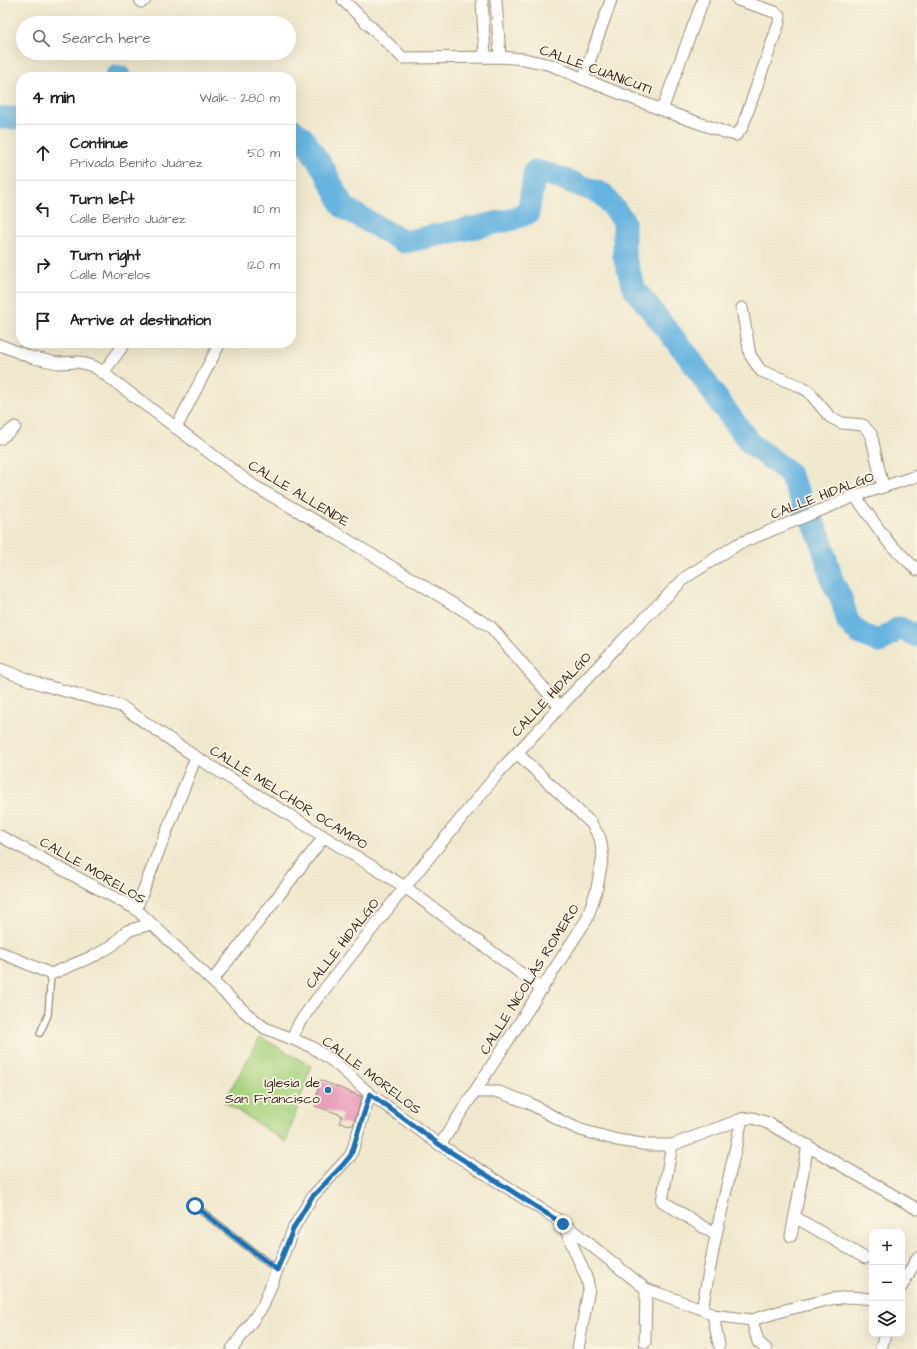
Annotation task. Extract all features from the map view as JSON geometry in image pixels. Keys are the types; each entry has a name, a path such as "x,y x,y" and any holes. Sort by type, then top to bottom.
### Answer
{"street":[{"name":"CALLE CUANICUTI","path":"343,0 403,58 500,57 524,59 551,65 584,80 662,110 736,135 742,128 779,23 780,16 774,12 738,0"},
{"path":"482,0 485,57"},
{"path":"496,0 500,57"},
{"path":"584,80 611,0"},
{"path":"662,110 702,0"},
{"path":"742,308 750,355 761,371 797,385 808,391 830,417 842,423 863,425 871,434 883,487"},
{"name":"CALLE ALLENDE","path":"1,347 30,357 58,363 79,362 95,367 254,486 328,528 491,627 560,707"},
{"path":"103,373 121,348"},
{"path":"176,428 217,348"},
{"path":"0,439 15,428"},
{"name":"CALLE HIDALGO","path":"292,1040 299,1023 405,888 499,772 624,639 686,577 738,544 854,497 917,476"},
{"path":"854,497 889,543 917,570"},
{"name":"CALLE MELCHOR OCAMPO","path":"0,669 43,685 121,706 196,757 405,888 542,989"},
{"name":"CALLE NICOLÁS ROMERO","path":"440,1145 587,919 597,888 603,856 600,838 591,824 517,753"},
{"path":"136,909 196,757"},
{"name":"CALLE MORELOS","path":"0,836 136,909 213,980 247,1014 265,1028 312,1047 334,1062 370,1094 440,1145 563,1224 646,1288 702,1309 713,1315"},
{"path":"213,980 324,837"},
{"path":"0,952 51,974 96,955 113,945 127,931 151,924"},
{"path":"475,1092 499,1092 529,1103 562,1122 581,1130 617,1140 648,1145 672,1144 742,1119 753,1118 768,1123 808,1145 917,1209"},
{"path":"232,1349 263,1306 294,1227 312,1197 351,1155 370,1094"},
{"path":"702,1309 716,1235 742,1119"},
{"path":"672,1144 662,1201 716,1235"},
{"path":"791,1236 808,1145"},
{"path":"795,1217 865,1258"},
{"path":"563,1224 587,1279 589,1289 578,1349"},
{"path":"905,1280 917,1258"},
{"path":"645,1342 646,1288"},
{"path":"719,1345 713,1315 752,1320 784,1310 831,1299 852,1297 869,1299"},
{"path":"752,1320 758,1342 766,1349"},
{"path":"881,1349 883,1337"}],"lane":[{"path":"40,1033 48,1015 51,974"},
{"path":"195,1206 277,1270"}],"green space":[{"path":"260,1037 311,1066 286,1142 224,1102"}],"building":[{"path":"320,1080 362,1097 353,1125 339,1123 342,1115 315,1106"}],"waterway":[{"path":"0,118 16,118"},
{"path":"296,132 303,138 325,171 343,207 404,242 510,220 528,213 535,171 551,175 603,194 624,221 624,257 635,290 689,357 720,403 751,444 788,472 820,537 832,580 841,598 848,622 859,633 879,642 899,628 917,636"}],"place":[{"name":"Iglesia de San Francisco","path":"328,1090"}],"route":[{"path":"195,1206 277,1270 294,1227 312,1197 351,1155 370,1094 440,1145 563,1224"}]}
